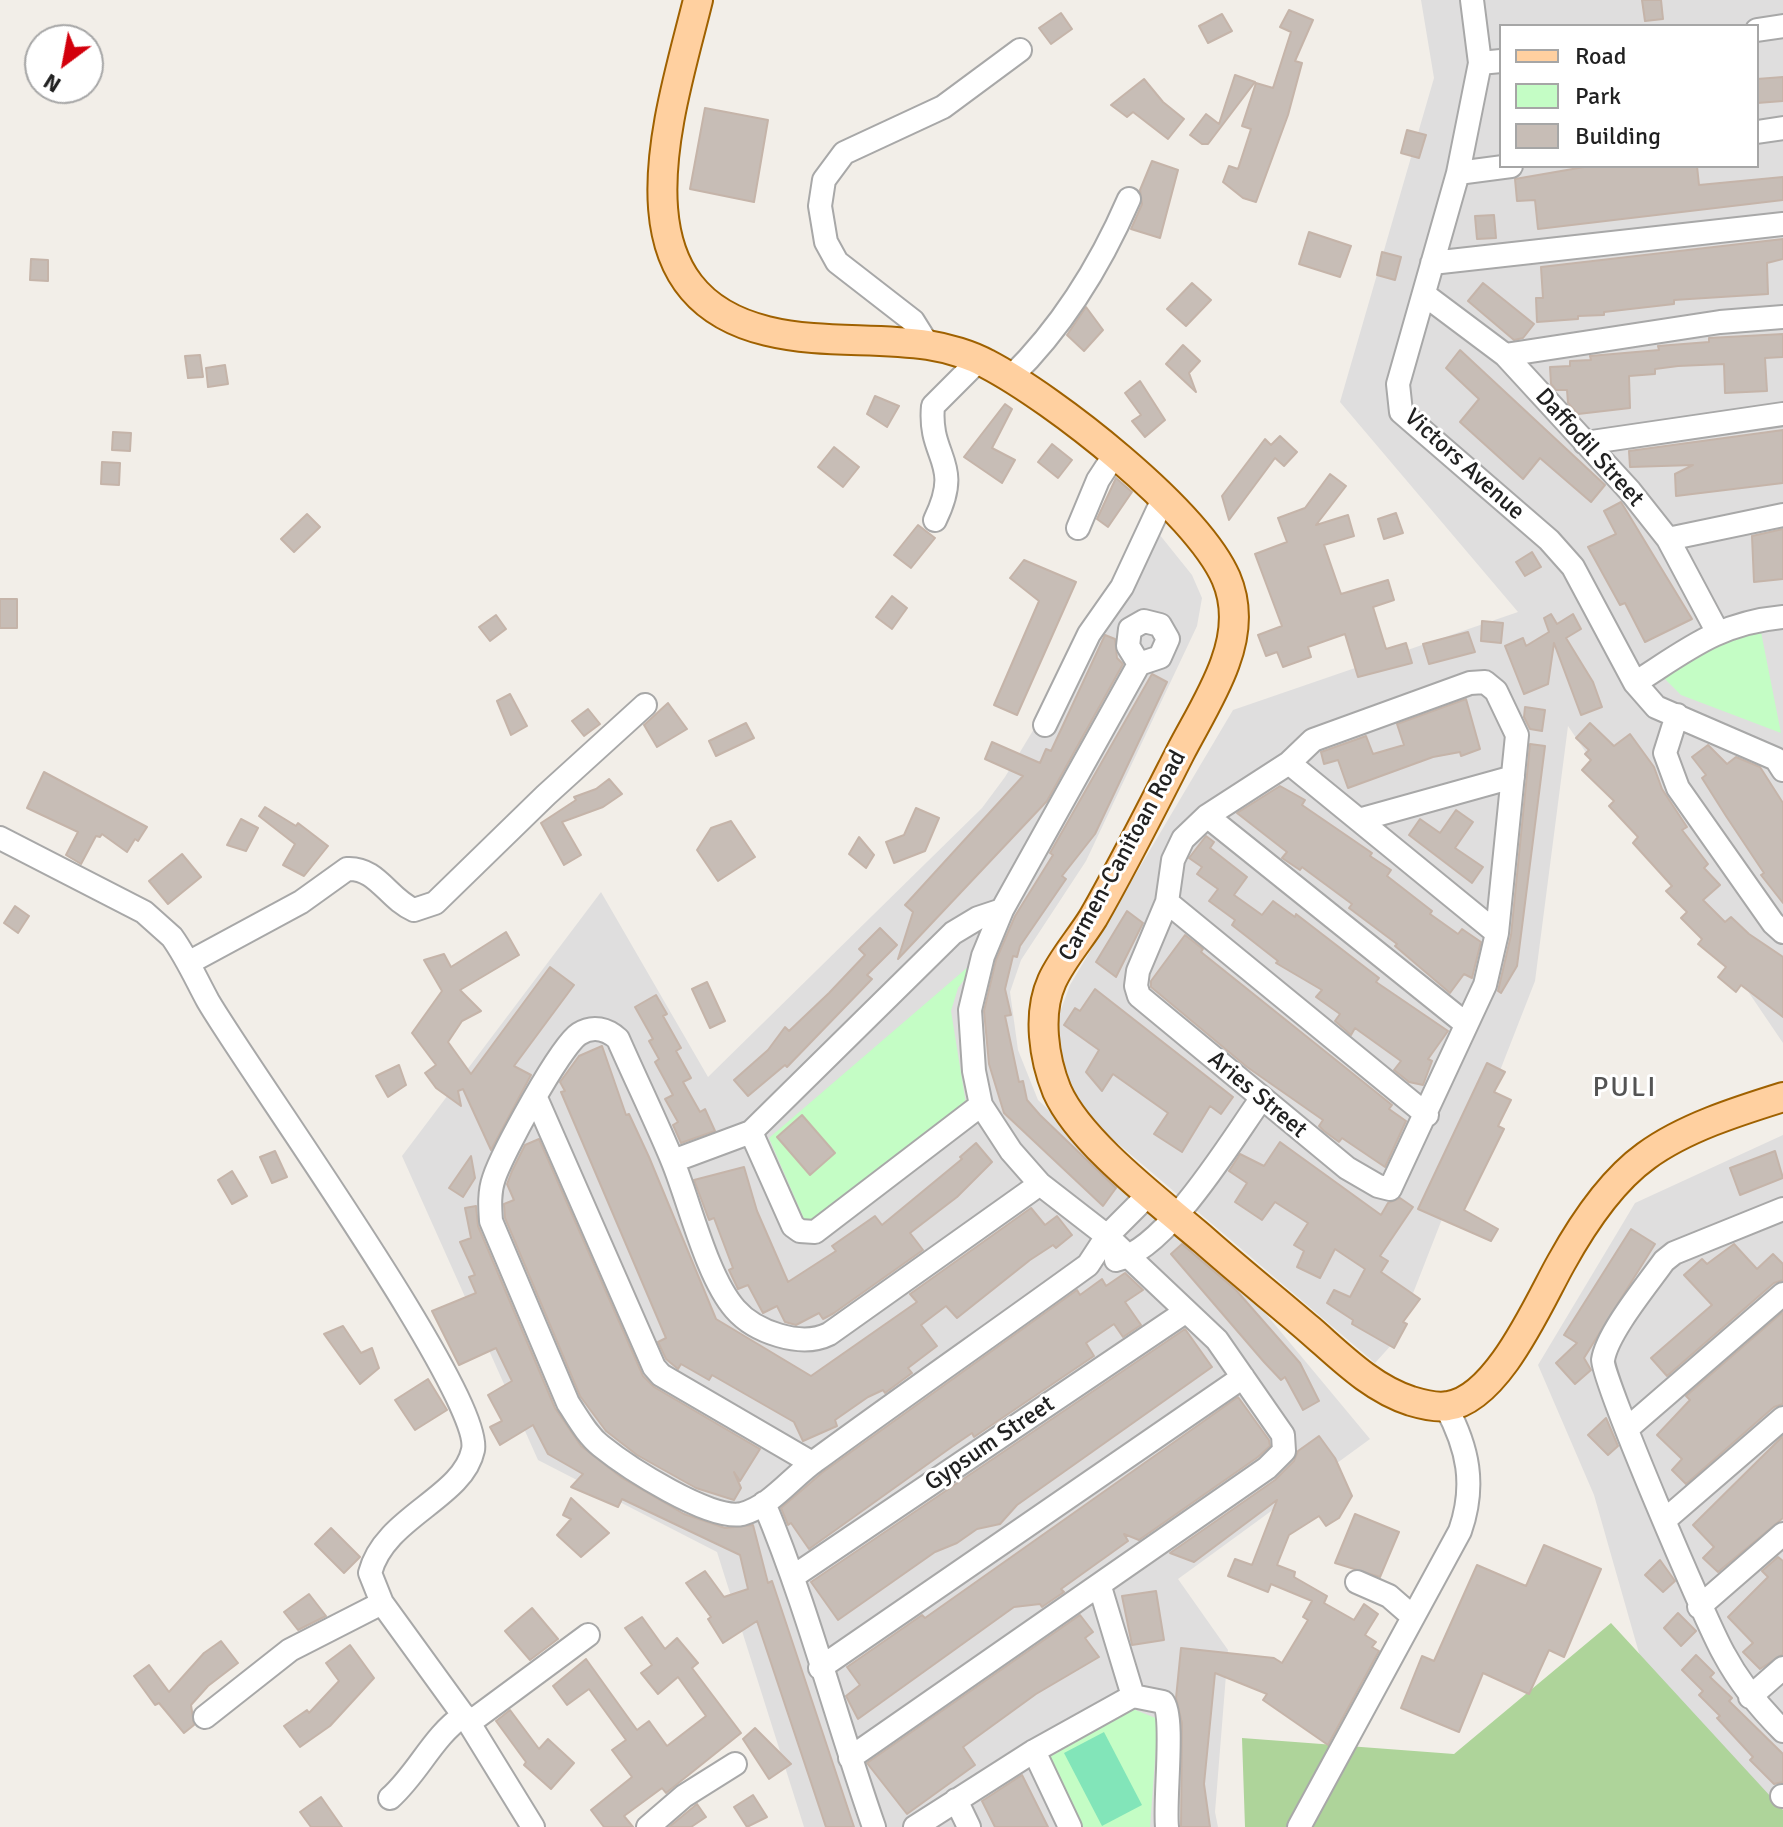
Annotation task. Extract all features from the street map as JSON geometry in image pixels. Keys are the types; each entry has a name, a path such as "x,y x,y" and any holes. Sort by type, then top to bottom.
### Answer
{"main road":[{"name":"Carmen-Canitoan Road","path":"698,0 660,164 663,217 676,264 713,308 748,326 806,338 928,345 980,359 1011,377 1115,454 1164,497 1222,570 1235,612 1225,663 1128,855 1051,983 1045,1019 1047,1057 1065,1107 1082,1130 1150,1193 1378,1387 1414,1402 1446,1407"},
{"path":"1446,1407 1468,1398 1511,1353 1588,1219 1646,1155 1737,1113 1783,1097"}],"street":[{"name":"Victors Avenue","path":"1472,0 1491,62 1398,384 1401,412 1549,540 1573,567 1635,683 1656,707 1781,760"},
{"path":"1759,30 1783,26"},
{"path":"928,345 913,321 837,262 826,242 820,206 824,180 844,153 943,107 1020,50"},
{"path":"1759,132 1783,128"},
{"path":"1458,173 1499,168"},
{"path":"1011,377 1048,340 1073,304 1098,263 1129,199"},
{"path":"1432,263 1783,224"},
{"name":"Daffodil Street","path":"1425,295 1505,355 1585,443 1668,539 1717,631"},
{"path":"1505,355 1690,326 1783,317"},
{"path":"935,520 947,494 949,478 931,424 933,406 980,359"},
{"path":"1585,443 1783,414"},
{"path":"1078,528 1098,480 1115,454"},
{"path":"1045,725 1089,634 1122,587 1164,497"},
{"path":"1668,539 1783,515"},
{"path":"1635,683 1717,631 1752,620 1783,617"},
{"path":"850,1758 1100,1587 1278,1459 1284,1451 1283,1435 1217,1340 1107,1236 1040,1184 1011,1151 981,1105 970,1045 970,1010 975,982 1002,910 1139,664"},
{"path":"1485,682 1496,691 1517,735 1497,933 1485,985 1427,1115 1167,902 1183,839 1207,816 1289,763 1313,740 1470,683 1485,682"},
{"path":"190,962 301,902 347,869 366,870 403,905 414,910 435,903 546,795 645,705"},
{"path":"1677,715 1665,753 1678,788 1764,911 1783,932"},
{"path":"1289,763 1362,819 1497,933"},
{"path":"1362,819 1513,777"},
{"path":"1207,816 1466,1024"},
{"path":"0,838 144,912 172,937 190,962 209,1002 408,1308 471,1425 473,1449 468,1464 389,1535 377,1553 370,1573 382,1603 466,1719 533,1827"},
{"name":"Aries Street","path":"1167,902 1138,971 1136,986 1139,996 1261,1099 1347,1168 1378,1186 1390,1189 1427,1115"},
{"path":"673,1161 751,1132 953,933 978,918 1002,910"},
{"path":"1040,1184 829,1334 807,1340 773,1332 750,1323 736,1311 720,1287 673,1161 618,1039 608,1031 578,1034 536,1098 493,1181 491,1221 568,1403 600,1445 711,1511 743,1514 764,1503 812,1463 1088,1265 1107,1236 1150,1193"},
{"path":"536,1098 654,1367 812,1463"},
{"path":"1088,1265 1129,1257 1177,1217 1261,1099"},
{"path":"751,1132 793,1226 809,1233 981,1105"},
{"path":"1783,1209 1674,1253 1659,1268 1603,1358 1603,1371 1666,1519 1699,1607 1750,1697 1783,1731"},
{"path":"1628,1428 1783,1294"},
{"name":"Gypsum Street","path":"794,1576 1185,1312"},
{"path":"820,1668 1243,1377"},
{"path":"1299,1827 1467,1512 1469,1459 1446,1407"},
{"path":"1666,1519 1783,1418"},
{"path":"764,1503 794,1576 820,1668 874,1827"},
{"path":"1699,1607 1783,1534"},
{"path":"1357,1582 1389,1596 1412,1616"},
{"path":"1100,1587 1133,1696"},
{"path":"205,1717 290,1650 382,1603"},
{"path":"390,1798 405,1785 443,1730 466,1719 588,1635"},
{"path":"1750,1697 1783,1668"},
{"path":"915,1827 1034,1751 1133,1696 1163,1702 1171,1717 1164,1799 1167,1827"},
{"path":"1034,1751 1070,1827"},
{"path":"648,1827 684,1796 735,1764"},
{"path":"956,1800 969,1827"}],"shaded area":[{"path":"1421,0 1783,0 1783,1043 1568,726 1535,981 1394,1342 1375,1363 1068,1101 1051,1037 1070,985 1233,710 1518,612 1340,402 1434,78"},
{"path":"1147,519 1192,575 1202,598 1197,626 1086,861 1021,960 1010,992 1018,1050 1038,1100 1251,1296 1370,1439 1178,1579 1228,1650 1215,1812 1218,1827 804,1827 717,1552 538,1460 402,1156 601,892 708,1077 982,808 1005,777 1049,704"},
{"path":"1783,1135 1783,1827 1641,1660 1594,1495 1538,1365 1635,1203"}],"green space":[{"path":"1760,627 1781,733 1681,695 1662,676 1701,651"},
{"path":"983,954 958,988 951,1011 966,1104 807,1226 769,1138"},
{"path":"1611,1623 1783,1810 1783,1827 1245,1827 1242,1738 1454,1754"},
{"path":"1133,1709 1158,1719 1150,1827 1078,1827 1046,1759"},
{"path":"1104,1732 1142,1805 1102,1826 1064,1753"}],"building":[{"path":"1642,0 1661,0 1663,19 1645,21"},
{"path":"1289,10 1313,20 1295,61 1302,63 1288,115 1256,202 1243,198 1223,182 1229,166 1238,169 1251,129 1242,126 1256,83 1273,88 1291,32 1280,27"},
{"path":"1061,13 1072,29 1051,44 1039,28"},
{"path":"1222,14 1232,31 1208,43 1199,26"},
{"path":"1235,75 1255,82 1208,144 1202,144 1190,135 1206,114 1219,124"},
{"path":"1783,77 1783,101 1759,103 1759,79"},
{"path":"1144,79 1163,102 1184,119 1168,139 1133,112 1127,117 1111,105"},
{"path":"705,108 768,120 754,202 690,189"},
{"path":"1407,130 1426,135 1419,158 1401,153"},
{"path":"1152,161 1178,170 1160,238 1131,229 1142,204 1140,190"},
{"path":"1578,168 1697,168 1699,185 1783,177 1783,200 1538,229 1535,200 1517,201 1515,179"},
{"path":"1494,215 1496,238 1477,239 1475,216"},
{"path":"1309,232 1351,246 1340,277 1299,264"},
{"path":"1783,239 1783,259 1767,263 1768,294 1674,300 1674,304 1537,322 1536,298 1543,298 1541,267"},
{"path":"1382,252 1401,257 1395,280 1377,275"},
{"path":"31,259 48,260 48,281 30,280"},
{"path":"1192,283 1211,300 1186,326 1167,309"},
{"path":"1483,283 1534,324 1523,338 1514,340 1468,301"},
{"path":"1086,307 1103,330 1084,351 1067,335"},
{"path":"1783,334 1783,357 1765,358 1767,391 1725,393 1724,364 1678,366 1655,369 1655,374 1629,376 1630,408 1578,414 1568,403 1567,390 1556,390 1551,384 1550,367 1570,366 1570,361 1591,360 1590,356 1659,350 1658,346 1709,342 1709,338"},
{"path":"1183,345 1200,361 1189,373 1196,392 1166,364"},
{"path":"1460,350 1605,485 1591,502 1540,458 1523,479 1460,422 1479,399 1446,368"},
{"path":"200,355 203,377 188,378 185,356"},
{"path":"225,365 228,384 208,387 206,368"},
{"path":"1140,381 1165,420 1145,437 1132,421 1141,415 1125,393"},
{"path":"875,396 899,406 887,427 867,414"},
{"path":"1005,404 1012,409 992,448 1015,460 1002,483 964,457"},
{"path":"1783,430 1783,483 1676,496 1675,474 1693,465 1630,467 1629,451"},
{"path":"113,432 131,433 130,451 112,450"},
{"path":"1280,436 1297,452 1284,466 1275,458 1229,520 1222,496 1265,439 1271,445"},
{"path":"1052,444 1072,460 1058,478 1038,462"},
{"path":"834,447 859,467 843,487 818,467"},
{"path":"102,462 120,463 119,485 101,484"},
{"path":"1330,474 1346,486 1316,525 1348,515 1354,536 1324,545 1341,594 1388,580 1394,600 1373,607 1386,649 1406,643 1412,663 1358,677 1345,634 1308,647 1311,657 1283,667 1277,652 1266,656 1258,635 1282,626 1255,554 1287,542 1278,518 1305,508"},
{"path":"1116,478 1132,492 1108,527 1097,519"},
{"path":"1621,502 1692,619 1645,642 1625,603 1620,605 1588,547 1616,534 1604,511"},
{"path":"1396,513 1403,533 1384,539 1378,519"},
{"path":"307,514 320,527 294,552 281,539"},
{"path":"918,525 935,538 911,568 894,555"},
{"path":"1783,529 1783,579 1754,582 1752,536"},
{"path":"1532,552 1541,567 1525,576 1516,562"},
{"path":"1024,560 1076,582 1017,715 994,705 1039,601 1010,578"},
{"path":"892,596 907,608 892,629 876,617"},
{"path":"0,599 17,599 17,628 0,628"},
{"path":"1551,614 1557,624 1573,614 1581,629 1566,638 1593,682 1602,707 1581,715 1554,643 1548,684 1524,694 1505,646 1523,638 1526,646 1549,632 1544,618"},
{"path":"496,615 506,629 490,641 479,627"},
{"path":"1482,621 1503,623 1501,643 1481,641"},
{"path":"1468,632 1475,652 1429,664 1423,644"},
{"path":"1105,635 1115,639 1117,658 1123,664 1047,801 898,959 913,912 905,905 1023,776 985,759 992,742 1040,763 1046,749 1051,751"},
{"path":"1152,674 1167,682 1095,834 1062,876 1066,879 1020,946 1017,957 1013,956 1005,989 1011,1015 1005,1016 1019,1082 1023,1081 1027,1100 1116,1188 1103,1206 1004,1113 989,1064 984,1011 996,960 1015,916 1053,855 1050,853"},
{"path":"510,694 527,726 511,735 497,701"},
{"path":"1466,699 1480,749 1461,756 1460,752 1433,757 1348,788 1338,760 1324,764 1321,752 1366,736 1373,754 1404,745 1397,724"},
{"path":"668,703 687,729 657,747 644,725"},
{"path":"1525,707 1545,710 1542,731 1530,729 1524,717"},
{"path":"588,709 600,724 584,736 572,721"},
{"path":"746,723 754,738 716,756 709,741"},
{"path":"1590,723 1614,746 1630,734 1654,767 1662,789 1687,827 1682,830 1708,864 1704,868 1720,885 1703,900 1725,922 1731,917 1749,934 1783,957 1783,1017 1741,985 1736,992 1718,977 1726,967 1698,944 1702,939 1681,918 1687,912 1666,891 1672,886 1633,843 1638,837 1609,806 1614,801 1582,770 1591,760 1585,754 1589,750 1576,738"},
{"path":"1530,744 1545,746 1517,966 1501,993 1498,991 1511,935"},
{"path":"1708,745 1727,764 1736,757 1760,767 1783,803 1783,903 1761,875 1764,873 1702,778 1706,775 1692,757"},
{"path":"44,772 147,827 127,852 102,834 96,836 81,864 66,855 78,832 27,808"},
{"path":"609,779 622,794 603,807 562,822 581,855 564,865 541,823 576,800 574,797 596,789"},
{"path":"1280,786 1305,800 1302,805 1372,853 1370,856 1391,870 1387,876 1432,911 1430,914 1458,934 1462,929 1481,942 1472,978 1464,974 1450,993 1395,946 1397,944 1349,908 1352,904 1302,867 1300,870 1282,858 1287,852 1237,813"},
{"path":"265,807 296,826 298,823 328,846 304,876 283,865 295,844 259,816"},
{"path":"916,808 939,818 925,851 894,863 886,842 904,835"},
{"path":"1456,810 1473,822 1455,848 1483,867 1472,883 1409,835 1420,819 1440,833"},
{"path":"241,819 258,828 246,851 227,845"},
{"path":"731,821 755,857 718,881 697,850 711,828"},
{"path":"1206,836 1214,842 1210,848 1247,877 1234,895 1262,915 1273,901 1295,917 1296,914 1379,978 1376,982 1448,1031 1428,1059 1432,1061 1423,1085 1409,1082 1394,1070 1401,1061 1355,1028 1351,1035 1335,1021 1340,1014 1316,997 1322,990 1276,963 1278,961 1232,925 1235,920 1209,901 1218,889 1197,874 1202,867 1189,858"},
{"path":"859,837 874,855 866,868 849,854"},
{"path":"182,854 201,877 168,904 149,881"},
{"path":"15,906 29,916 18,933 4,923"},
{"path":"1127,911 1143,923 1116,977 1096,962"},
{"path":"880,928 897,945 867,975 872,979 787,1067 785,1065 748,1096 734,1080 768,1050 785,1027 789,1031 829,993 865,955 859,949"},
{"path":"506,932 519,955 460,990 481,1011 462,1021 448,1042 471,1074 550,967 574,985 514,1066 531,1075 491,1150 463,1089 458,1091 461,1106 436,1088 425,1073 436,1065 412,1033 442,991 424,960 444,954 451,967"},
{"path":"1185,935 1203,949 1201,952 1392,1105 1389,1109 1406,1121 1385,1167 1342,1138 1339,1142 1324,1131 1319,1126 1323,1120 1247,1067 1151,987 1151,981"},
{"path":"707,982 725,1021 710,1028 692,989"},
{"path":"1095,989 1233,1097 1221,1114 1210,1106 1182,1152 1154,1134 1168,1113 1113,1074 1102,1091 1086,1072 1099,1050 1064,1025 1075,1008 1080,1011"},
{"path":"656,995 667,1014 663,1016 681,1048 676,1051 691,1078 683,1082 700,1112 705,1109 715,1131 681,1143 673,1125 678,1122 665,1099 673,1095 655,1062 659,1059 649,1041 653,1039 635,1007"},
{"path":"602,1046 626,1115 629,1114 649,1157 716,1319 811,1376 917,1302 910,1294 1031,1208 1045,1225 1057,1216 1072,1235 1056,1248 1053,1245 1030,1260 957,1318 946,1306 921,1325 937,1346 908,1368 912,1373 885,1393 883,1390 868,1397 835,1420 837,1426 803,1441 794,1422 712,1375 709,1380 681,1364 678,1369 666,1359 658,1342 666,1338 561,1092 565,1091 560,1082 579,1056"},
{"path":"1487,1063 1505,1072 1494,1092 1511,1100 1498,1126 1504,1129 1464,1210 1498,1229 1491,1241 1418,1209"},
{"path":"399,1065 406,1085 388,1097 376,1076"},
{"path":"802,1115 835,1153 810,1175 777,1137"},
{"path":"539,1139 643,1376 654,1387 760,1449 740,1481 734,1472 741,1488 734,1500 696,1488 637,1455 606,1431 580,1396 505,1218 504,1204 514,1200 507,1184 512,1171 525,1145"},
{"path":"1280,1142 1381,1215 1388,1203 1400,1198 1413,1207 1380,1256 1388,1261 1381,1272 1420,1299 1403,1322 1407,1324 1394,1348 1352,1324 1353,1320 1327,1303 1334,1290 1350,1297 1365,1269 1335,1249 1320,1278 1297,1267 1304,1251 1294,1245 1308,1223 1275,1202 1262,1220 1235,1202 1247,1183 1229,1171 1240,1154 1264,1166"},
{"path":"976,1143 992,1162 957,1197 910,1233 923,1250 834,1313 823,1319 819,1313 796,1325 785,1322 777,1306 763,1313 748,1285 738,1289 729,1270 733,1268 714,1218 709,1220 694,1180 744,1167 757,1211 788,1282 836,1251 832,1246 875,1216 882,1225 962,1159 960,1157"},
{"path":"275,1151 287,1177 272,1183 260,1157"},
{"path":"1775,1151 1783,1178 1740,1195 1730,1168"},
{"path":"471,1156 475,1178 463,1197 449,1188"},
{"path":"232,1171 247,1196 232,1204 218,1180"},
{"path":"476,1206 478,1226 555,1408 581,1446 622,1478 684,1514 725,1528 753,1525 768,1583 772,1581 854,1827 826,1827 757,1621 723,1643 708,1619 711,1617 686,1583 705,1571 724,1597 748,1589 740,1555 622,1499 618,1507 571,1487 583,1474 548,1454 533,1425 500,1445 490,1427 502,1421 488,1395 512,1381 496,1348 459,1365 432,1311 476,1293 469,1277 475,1275 460,1242 471,1238 465,1208"},
{"path":"1631,1229 1655,1244 1584,1358 1591,1370 1575,1384 1556,1363 1577,1343 1564,1335"},
{"path":"1182,1244 1236,1290 1300,1363 1319,1401 1303,1410 1285,1377 1281,1380 1264,1362 1171,1254"},
{"path":"1734,1244 1757,1269 1773,1254 1783,1264 1783,1280 1774,1283 1667,1376 1651,1358 1712,1305 1684,1275 1702,1259 1707,1264"},
{"path":"1125,1273 1143,1290 1125,1302 1141,1325 1123,1337 1114,1324 1086,1343 1094,1356 974,1437 972,1433 809,1549 791,1523 788,1525 781,1508 823,1472 1077,1290 1080,1295 1102,1279 1106,1286"},
{"path":"1783,1312 1783,1404 1774,1407 1686,1484 1672,1470 1682,1459 1657,1435 1690,1400 1686,1396"},
{"path":"343,1326 361,1353 372,1348 379,1368 360,1384 324,1334"},
{"path":"1185,1329 1212,1367 1017,1505 1000,1524 977,1529 957,1543 935,1552 838,1620 811,1582"},
{"path":"428,1379 447,1410 415,1430 395,1400"},
{"path":"1238,1397 1269,1440 1270,1446 1258,1457 1139,1540 1124,1534 1128,1541 1061,1589 1064,1592 1042,1607 1040,1604 1014,1607 858,1719 846,1696 860,1685 847,1667 922,1615 925,1618"},
{"path":"1606,1418 1618,1446 1608,1455 1588,1435"},
{"path":"1319,1436 1335,1458 1352,1496 1339,1518 1326,1526 1319,1516 1289,1535 1277,1565 1295,1572 1294,1577 1327,1596 1324,1603 1354,1620 1364,1604 1378,1614 1365,1635 1376,1642 1372,1647 1379,1651 1328,1745 1263,1700 1267,1694 1215,1673 1204,1784 1210,1827 1181,1827 1182,1723 1176,1698 1181,1648 1274,1658 1282,1663 1308,1620 1303,1617 1312,1601 1271,1584 1268,1592 1228,1576 1235,1559 1252,1565 1277,1500 1194,1562 1170,1553 1275,1480 1294,1461 1298,1451"},
{"path":"1783,1436 1783,1518 1718,1572 1703,1558 1714,1547 1693,1525"},
{"path":"571,1498 609,1533 581,1557 557,1535 571,1519 563,1515"},
{"path":"1355,1514 1399,1532 1380,1577 1335,1563"},
{"path":"331,1528 360,1557 344,1573 315,1544"},
{"path":"1544,1545 1601,1569 1564,1657 1549,1650 1529,1694 1483,1673 1459,1732 1401,1708 1422,1656 1434,1661 1477,1565 1526,1586"},
{"path":"1778,1557 1783,1561 1783,1654 1760,1669 1743,1652 1753,1643 1728,1617 1768,1577 1762,1571"},
{"path":"1660,1560 1675,1581 1663,1592 1645,1575"},
{"path":"1156,1591 1164,1640 1132,1645 1122,1596"},
{"path":"309,1594 326,1616 298,1630 284,1612"},
{"path":"532,1608 558,1639 530,1660 505,1631"},
{"path":"1678,1613 1696,1631 1681,1646 1664,1628"},
{"path":"1080,1615 1093,1632 1085,1638 1099,1657 1036,1694 963,1747 975,1765 907,1814 867,1763"},
{"path":"642,1617 665,1649 677,1638 698,1663 692,1668 741,1733 666,1793 662,1788 624,1816 633,1827 604,1827 591,1810 632,1777 612,1750 626,1740 589,1689 567,1705 553,1686 586,1659 637,1730 649,1721 667,1746 706,1716 678,1677 658,1694 641,1673 652,1665 625,1628"},
{"path":"221,1641 238,1663 208,1686 191,1705 194,1725 184,1733 159,1703 155,1705 134,1676 149,1665 169,1692 204,1653"},
{"path":"350,1645 374,1678 330,1726 300,1747 284,1726 307,1710 309,1713 339,1681 326,1663"},
{"path":"1696,1655 1714,1673 1710,1677 1732,1698 1729,1701 1783,1754 1783,1782 1774,1784 1750,1760 1753,1757 1699,1695 1703,1691 1682,1670"},
{"path":"510,1710 539,1749 548,1739 574,1763 551,1789 524,1765 526,1762 496,1721"},
{"path":"755,1728 791,1764 769,1779 743,1739"},
{"path":"1022,1775 1048,1827 995,1827 982,1801"},
{"path":"753,1795 767,1817 747,1827 734,1807"},
{"path":"321,1797 342,1827 311,1827 300,1812"},
{"path":"697,1804 706,1817 691,1827 669,1827"}],"district":[{"name":"PULI","path":"1625,1089"}]}
